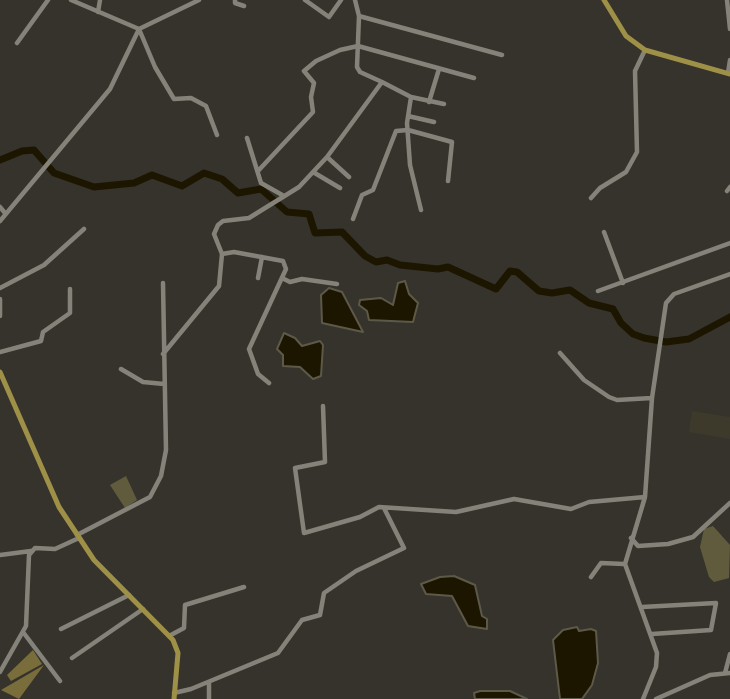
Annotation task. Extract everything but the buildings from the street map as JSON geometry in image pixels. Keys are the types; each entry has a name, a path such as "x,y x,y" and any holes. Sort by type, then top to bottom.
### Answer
{"main road":[{"path":"604,0 626,36 645,50 729,74"},
{"path":"0,372 30,446 59,507 78,537 94,560 169,636 178,653 174,696"}],"street":[{"path":"17,43 48,0"},
{"path":"71,0 139,29 155,67 174,99 191,98 206,106 217,135"},
{"path":"98,12 100,0"},
{"path":"0,221 110,89 139,29 199,0"},
{"path":"235,0 235,3 244,6"},
{"path":"305,0 329,17 341,0"},
{"path":"355,0 359,16 360,72 411,97 444,104"},
{"path":"727,0 730,29"},
{"path":"359,16 502,55"},
{"path":"258,171 313,112 310,97 314,83 304,71 316,61 358,46 474,78"},
{"path":"590,198 600,188 626,172 637,152 635,71 645,50"},
{"path":"729,74 730,60"},
{"path":"429,102 439,69"},
{"path":"163,354 219,286 222,254 214,233 218,225 223,221 249,218 275,204 313,172 382,82"},
{"path":"411,97 408,116 411,174 416,182 421,210"},
{"path":"408,116 434,122"},
{"path":"353,219 362,195 373,190 394,132 408,130 452,142 448,181"},
{"path":"247,138 261,183 282,198"},
{"path":"327,157 349,177"},
{"path":"313,172 340,188"},
{"path":"0,207 5,213"},
{"path":"0,288 44,265 84,229"},
{"path":"604,232 623,283"},
{"path":"598,291 730,243"},
{"path":"222,254 234,252 286,264 249,349 258,374 269,383"},
{"path":"258,278 262,257"},
{"path":"643,699 658,662 652,634 625,564 631,538 642,515 645,497 652,398 669,298 700,283 730,274"},
{"path":"282,278 290,282 302,279 337,284"},
{"path":"0,555 40,548 55,549 150,496 161,476 166,450 163,283"},
{"path":"0,352 41,341 43,332 70,313 70,289"},
{"path":"0,299 0,316"},
{"path":"560,353 584,380 608,397 617,400 652,398"},
{"path":"121,369 143,382 164,384"},
{"path":"323,406 325,462 295,468 304,533 384,507 456,512 514,499 571,509 589,502 645,497"},
{"path":"631,538 638,546 668,544 693,537 730,503"},
{"path":"174,696 278,653 302,620 320,615 324,593 356,572 404,548 384,507"},
{"path":"0,672 23,632 29,607 28,563 32,551"},
{"path":"591,577 601,563 625,564"},
{"path":"169,636 184,628 185,605 244,587"},
{"path":"61,629 130,595"},
{"path":"642,607 716,603 711,630 652,634"},
{"path":"72,658 144,609"},
{"path":"23,632 60,681"},
{"path":"656,699 710,675 727,673 730,654"},
{"path":"209,682 209,699"}],"shaded area":[{"path":"405,281 409,294 418,303 413,322 369,320 367,311 359,305 360,300 381,298 393,305 398,283"},
{"path":"329,288 342,292 363,332 322,323 321,295"},
{"path":"284,333 295,338 302,346 320,341 323,345 321,376 313,379 300,367 283,366 283,355 277,349"},
{"path":"692,411 730,417 730,439 689,432"},
{"path":"126,476 137,500 125,508 110,485"},
{"path":"713,526 730,545 729,578 714,582 709,577 700,547 704,529"},
{"path":"454,576 475,585 482,616 487,619 487,629 468,626 452,596 426,594 421,584 440,577"},
{"path":"577,627 579,631 596,631 598,663 592,685 582,699 560,699 553,640 563,630"},
{"path":"33,650 42,664 11,681 7,675"},
{"path":"44,665 19,699 1,690"},
{"path":"510,691 527,699 475,699 474,693"}],"waterway":[{"path":"0,160 22,151 34,150 54,173 94,187 134,183 152,175 182,186 204,173 222,179 238,193 261,189 287,212 309,214 315,233 342,232 365,256 376,262 387,260 400,265 438,269 448,267 496,289 510,271 517,272 539,291 552,293 570,290 589,303 613,309 621,323 633,334 644,338 666,342 689,339 730,317"}]}
